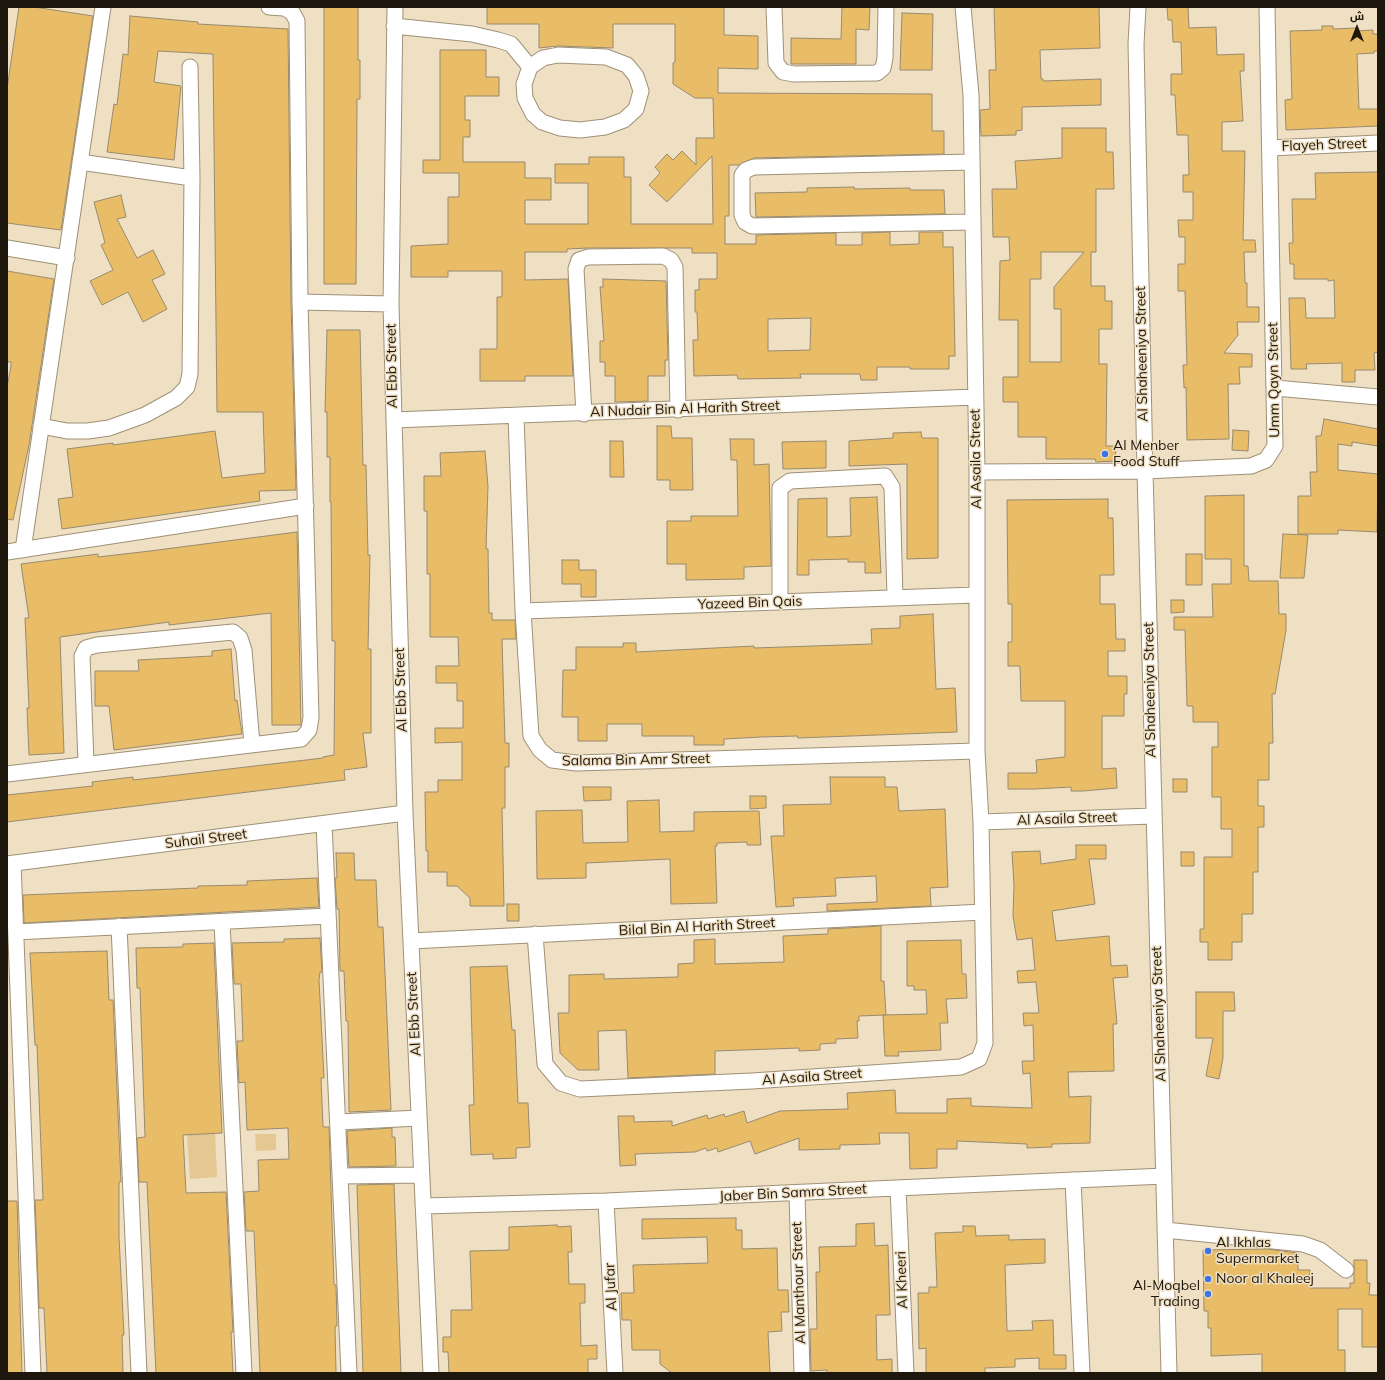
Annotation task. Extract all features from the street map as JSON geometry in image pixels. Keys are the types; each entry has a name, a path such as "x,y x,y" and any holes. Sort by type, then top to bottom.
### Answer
{"street":[{"path":"23,550 103,7"},
{"path":"7,774 86,763 252,744 301,740 309,730 311,717 300,302 297,20 292,12 284,8 269,7"},
{"name":"Al Ebb Street","path":"395,7 391,304 394,420 405,813 431,1373"},
{"path":"774,7 776,63 783,72 794,74 876,73 883,68 885,58 886,7"},
{"name":"Al Asaila Street","path":"535,934 545,1064 561,1083 580,1089 744,1081 961,1067 979,1059 985,1043 981,822 977,751 976,397 971,95 963,7"},
{"name":"Al Shaheeniya Street","path":"1138,7 1136,44 1144,471 1169,1373"},
{"name":"Umm Qayn Street","path":"977,472 1144,471 1251,466 1266,460 1275,446 1267,7"},
{"path":"394,26 472,34 498,40 511,44 530,67"},
{"path":"558,55 606,57 627,65 636,76 641,91 636,109 624,120 605,127 580,130 560,128 542,122 533,114 524,98 524,84 530,67 543,58 558,55"},
{"path":"41,426 68,432 88,432 109,428 145,415 176,398 187,387 190,374 192,178 190,67"},
{"name":"Flayeh Street","path":"1270,148 1378,143"},
{"path":"80,162 192,178"},
{"path":"972,162 754,167 746,170 742,175 742,215 745,222 752,226 973,222"},
{"path":"7,248 67,258"},
{"path":"584,414 576,269 579,260 588,257 663,256 672,260 675,267 678,410"},
{"path":"300,302 391,304"},
{"path":"1275,388 1378,397"},
{"name":"Al Nudair Bin Al Harith Street","path":"394,420 584,414 976,397"},
{"name":"Salama Bin Amr Street","path":"516,416 523,611 531,736 540,750 552,760 576,763 977,751"},
{"path":"780,602 780,488 790,481 885,476 892,487 895,598"},
{"path":"7,552 306,506"},
{"name":"Yazeed Bin Qais","path":"523,611 976,595"},
{"path":"86,763 82,656 86,648 97,645 233,632 240,638 244,650 252,744"},
{"name":"Suhail Street","path":"10,864 405,813"},
{"name":"Al Asaila Street","path":"981,822 1153,816"},
{"path":"324,824 349,1373"},
{"path":"10,864 16,932 32,1373"},
{"name":"Bilal Bin Al Harith Street","path":"410,941 983,912"},
{"path":"16,932 328,916"},
{"path":"222,922 244,1373"},
{"path":"119,926 140,1373"},
{"path":"338,1122 419,1118"},
{"path":"340,1176 421,1175"},
{"name":"Jaber Bin Samra Street","path":"423,1206 606,1201 1164,1176"},
{"path":"1073,1180 1082,1373"},
{"name":"Al Kheeri","path":"898,1188 906,1373"},
{"name":"Al Manthour Street","path":"797,1193 802,1373"},
{"name":"Al Jufar","path":"606,1201 615,1373"},
{"path":"1165,1230 1303,1244 1324,1252 1346,1270"}],"shaded area":[{"path":"215,1132 217,1177 190,1179 187,1134"},
{"path":"255,1134 276,1134 276,1150 256,1151"}],"building":[{"path":"19,7 34,7 93,16 61,230 7,223 7,89"},
{"path":"324,7 358,7 360,99 357,99 356,284 324,284"},
{"path":"487,7 724,7 724,35 758,36 758,69 718,68 718,93 932,94 932,131 944,131 944,154 754,158 739,165 729,165 729,216 725,216 725,244 756,244 756,235 836,233 836,245 862,245 862,233 890,232 890,245 919,244 919,232 943,232 943,247 953,247 955,356 949,356 949,369 877,367 877,380 861,380 860,374 800,374 801,378 738,379 737,375 694,376 693,340 698,340 697,312 695,312 695,290 699,290 699,279 717,279 717,253 692,253 692,248 588,248 567,249 567,252 525,252 525,280 568,279 573,376 525,376 525,381 480,381 480,349 497,349 497,297 502,297 502,271 448,271 448,277 411,277 411,246 448,244 448,197 459,197 459,173 423,173 423,160 440,160 440,50 486,50 486,77 499,77 499,96 465,96 465,120 470,120 470,137 463,137 463,162 525,162 525,178 551,178 551,200 525,200 525,224 588,224 588,183 555,183 555,164 589,164 589,157 624,157 624,177 631,177 631,224 713,224 712,156 667,202 649,185 660,173 655,167 667,154 673,160 682,151 696,165 696,138 714,138 713,98 695,98 673,84 673,63 675,62 675,24 613,24 613,48 558,46 539,48 539,24 487,24","holes":["811,318 810,350 768,351 768,319"]},
{"path":"842,7 870,7 869,30 856,29 856,64 791,64 791,38 841,39"},
{"path":"994,7 1099,7 1100,48 1040,50 1041,79 1043,79 1043,81 1101,79 1101,105 1022,107 1022,130 1016,131 1016,135 981,136 980,110 990,109 989,70 996,70"},
{"path":"1167,7 1188,7 1189,28 1216,27 1217,55 1244,54 1244,71 1240,71 1243,121 1222,122 1222,151 1245,151 1243,240 1255,240 1256,252 1244,252 1245,283 1247,283 1247,307 1259,307 1259,322 1237,322 1238,335 1224,353 1252,354 1252,367 1239,367 1240,384 1228,384 1229,439 1187,440 1186,387 1184,388 1183,365 1187,365 1185,291 1178,291 1178,264 1185,264 1185,237 1179,237 1178,220 1193,220 1193,192 1183,192 1183,175 1189,175 1188,135 1177,135 1175,95 1171,95 1171,74 1182,74 1181,42 1173,42 1172,20 1168,20"},
{"path":"902,13 933,14 932,70 900,70"},
{"path":"130,16 198,22 198,24 288,29 291,302 296,490 259,491 260,501 62,529 58,499 73,497 67,449 113,443 113,445 215,431 222,478 265,473 263,412 217,412 213,54 158,51 154,82 181,86 174,160 107,152 114,104 117,105 123,54 128,55"},
{"path":"1322,26 1333,26 1333,29 1356,28 1356,31 1373,30 1373,34 1378,34 1378,51 1374,51 1374,53 1357,54 1359,109 1378,109 1378,126 1286,130 1285,100 1292,99 1290,31 1322,30"},
{"path":"1062,128 1106,128 1106,152 1113,152 1114,189 1096,189 1096,252 1091,252 1091,286 1105,286 1105,301 1112,301 1112,329 1099,329 1099,364 1107,364 1106,446 1115,446 1116,461 1096,462 1095,459 1046,459 1046,437 1018,437 1018,402 1003,402 1003,377 1018,377 1018,320 999,320 1000,261 1010,260 1009,237 993,237 992,189 1017,189 1015,161 1062,158","holes":["1041,252 1084,252 1054,287 1054,309 1061,309 1061,362 1030,362 1030,279 1041,279"]},
{"path":"1378,172 1378,352 1374,353 1375,370 1355,370 1355,382 1342,382 1342,363 1306,364 1307,369 1291,369 1289,298 1305,298 1306,318 1335,318 1334,280 1294,279 1294,264 1290,264 1289,243 1293,243 1292,199 1316,199 1315,173"},
{"path":"854,187 854,189 910,188 910,190 944,190 945,214 756,217 755,193 807,192 807,188"},
{"path":"121,195 126,217 117,219 137,258 153,250 165,274 152,280 167,309 143,322 128,292 102,305 90,281 113,270 101,245 105,243 94,202"},
{"path":"7,271 54,279 29,445 13,520 7,519 7,387 11,362 7,362"},
{"path":"603,279 666,281 668,360 665,360 665,376 648,376 648,401 615,402 615,376 605,376 605,362 600,362 600,341 604,341 600,287 603,287"},
{"path":"327,330 360,330 363,465 366,465 368,555 370,555 368,649 371,649 371,733 363,733 367,767 344,770 345,780 7,822 7,795 93,786 92,782 133,777 133,780 178,775 323,758 334,755 335,641 332,641 330,457 327,457 327,412 325,412"},
{"path":"1324,419 1378,429 1378,446 1352,442 1352,446 1338,444 1338,470 1378,474 1377,532 1338,530 1338,534 1298,534 1298,496 1311,496 1310,472 1317,472 1316,436 1321,436"},
{"path":"657,426 671,426 672,438 692,438 693,490 670,490 670,480 657,480"},
{"path":"1233,430 1249,431 1248,451 1232,450"},
{"path":"921,432 922,438 938,438 938,558 907,559 907,464 849,466 849,441 893,438 893,433"},
{"path":"730,439 754,439 754,465 769,464 771,566 744,567 744,579 686,580 686,564 667,564 667,521 691,521 691,516 738,516 737,460 731,460"},
{"path":"610,441 623,441 624,477 610,477"},
{"path":"826,441 826,468 783,469 782,442"},
{"path":"485,451 488,486 486,549 488,549 489,613 492,613 492,620 515,620 516,639 502,639 505,743 509,743 509,767 505,767 505,808 502,808 504,906 470,906 470,898 457,886 447,886 447,872 428,872 428,851 426,851 425,792 438,792 438,780 462,780 462,742 435,743 435,728 463,728 463,701 457,701 457,683 436,683 436,666 459,666 458,637 430,637 430,574 427,574 427,511 424,511 424,476 441,476 440,453"},
{"path":"1244,495 1244,566 1248,566 1249,581 1278,581 1279,614 1286,614 1286,630 1275,694 1272,694 1273,743 1269,743 1269,780 1258,780 1258,806 1264,806 1264,827 1258,827 1258,872 1253,872 1253,914 1242,914 1242,942 1232,942 1232,960 1208,960 1208,942 1200,942 1200,929 1204,929 1204,857 1232,857 1232,829 1221,829 1221,797 1212,797 1212,747 1218,747 1218,722 1193,722 1193,706 1187,706 1185,630 1174,630 1174,617 1213,617 1212,584 1231,584 1231,559 1205,559 1205,496"},
{"path":"877,497 881,573 865,573 865,562 848,562 848,559 809,560 809,575 797,575 798,499 827,498 827,537 851,536 850,498"},
{"path":"1108,499 1108,518 1113,518 1114,575 1100,575 1100,604 1115,604 1116,639 1125,639 1125,651 1108,651 1108,676 1127,676 1127,694 1124,694 1124,716 1102,716 1102,769 1116,768 1117,788 1083,791 1071,791 1071,787 1008,789 1008,773 1037,773 1036,760 1065,757 1065,701 1021,701 1020,666 1008,666 1008,642 1012,642 1012,604 1008,604 1007,500"},
{"path":"297,532 301,725 272,725 271,613 169,625 169,622 60,637 64,753 29,755 27,708 29,708 25,618 29,618 21,564 98,554 98,557 150,551"},
{"path":"1283,534 1308,535 1304,578 1280,578"},
{"path":"1186,554 1202,554 1202,585 1186,585"},
{"path":"562,560 579,560 579,570 596,570 596,597 581,597 581,584 562,584"},
{"path":"1171,600 1184,600 1184,612 1171,613"},
{"path":"933,614 936,689 955,688 957,732 798,738 797,736 761,737 724,739 724,745 694,745 694,736 642,736 642,724 607,724 607,741 578,741 578,717 562,717 563,670 576,670 576,647 623,647 623,643 636,643 636,652 754,646 754,648 872,644 871,629 900,628 900,616"},
{"path":"231,649 235,701 237,700 242,734 114,750 109,706 95,706 95,671 139,671 138,660 212,656 212,651"},
{"path":"830,777 885,777 885,787 897,787 899,811 945,809 948,887 930,888 931,906 827,911 827,904 877,902 876,876 835,878 836,896 793,898 794,906 776,907 771,836 784,836 783,805 831,804"},
{"path":"1173,779 1187,779 1187,792 1173,792"},
{"path":"583,787 611,787 611,800 584,801"},
{"path":"750,796 766,796 766,808 750,809"},
{"path":"659,800 660,832 694,831 694,812 759,811 761,845 747,845 747,842 717,843 717,846 715,846 717,903 671,904 670,859 586,863 586,878 537,879 536,811 582,810 583,843 628,842 627,801"},
{"path":"1076,845 1106,845 1106,859 1089,859 1095,904 1052,911 1056,941 1109,936 1111,966 1127,965 1128,977 1113,978 1117,1024 1113,1024 1114,1071 1068,1072 1069,1097 1091,1096 1090,1143 1052,1144 1052,1147 1027,1148 1027,1144 957,1141 957,1149 937,1149 937,1168 910,1169 909,1133 879,1133 880,1144 840,1145 840,1149 799,1150 799,1138 755,1154 750,1141 718,1152 717,1148 707,1151 706,1148 695,1152 635,1154 636,1165 620,1166 618,1116 634,1116 634,1122 672,1121 672,1126 707,1115 708,1119 724,1114 725,1117 744,1111 747,1123 780,1111 848,1109 847,1093 895,1090 896,1113 947,1113 947,1099 971,1098 971,1106 1032,1108 1030,1073 1023,1074 1022,1061 1034,1061 1033,1025 1024,1026 1023,1013 1039,1013 1036,982 1018,983 1017,971 1035,970 1032,938 1017,940 1013,916 1014,885 1012,852 1040,851 1041,864 1076,859"},
{"path":"1181,852 1194,852 1194,866 1181,866"},
{"path":"336,853 354,853 355,880 376,880 378,927 383,927 391,1110 349,1112 348,1021 346,1021 344,971 340,971 339,909 337,909 335,878 337,878"},
{"path":"317,878 319,907 24,923 23,895 198,888 198,886 247,885 247,881"},
{"path":"507,904 519,904 519,921 507,921"},
{"path":"881,926 881,981 884,981 886,1015 859,1016 859,1021 857,1021 858,1038 836,1039 836,1043 820,1044 820,1050 799,1051 799,1048 715,1051 715,1074 628,1078 626,1030 598,1031 599,1070 578,1070 560,1053 558,1013 569,1013 569,975 604,974 604,979 678,977 678,964 694,963 694,940 715,939 715,964 784,962 783,936 828,934 828,929"},
{"path":"320,938 322,972 320,972 319,980 324,1078 321,1078 323,1127 329,1127 334,1285 336,1285 336,1373 260,1373 254,1231 246,1231 244,1192 259,1191 258,1160 289,1159 288,1128 247,1130 245,1082 239,1083 237,1041 243,1041 241,984 234,984 232,943 284,942 284,939"},
{"path":"961,940 962,974 966,974 967,998 946,999 948,1023 940,1023 941,1050 898,1052 899,1056 885,1056 883,1015 927,1014 926,990 914,990 914,986 907,986 907,941"},
{"path":"214,943 222,1133 183,1135 186,1193 226,1192 233,1332 231,1332 233,1373 156,1373 147,1182 139,1182 137,1138 145,1137 140,988 137,988 136,948 183,947 183,944"},
{"path":"107,951 109,1000 113,1000 121,1182 119,1182 119,1237 124,1335 122,1335 123,1373 47,1373 44,1308 39,1308 35,1200 43,1200 37,1045 35,1045 30,953"},
{"path":"507,966 512,1030 515,1030 518,1103 528,1103 530,1147 516,1148 516,1158 493,1159 493,1154 471,1155 469,1105 474,1105 470,967"},
{"path":"1196,992 1234,992 1235,1011 1223,1011 1223,1058 1219,1079 1206,1076 1213,1038 1196,1038"},
{"path":"392,1128 392,1137 395,1137 396,1166 349,1167 347,1131"},
{"path":"394,1184 401,1373 363,1373 357,1185"},
{"path":"7,1201 17,1201 22,1373 7,1373"},
{"path":"736,1218 736,1230 742,1230 742,1249 777,1248 778,1290 788,1290 789,1312 781,1312 782,1331 768,1332 770,1373 672,1373 660,1364 660,1350 632,1350 631,1320 622,1320 621,1293 634,1293 633,1265 708,1263 707,1237 642,1239 642,1219"},
{"path":"874,1223 875,1246 888,1245 890,1315 876,1315 877,1360 892,1359 892,1373 827,1373 827,1370 811,1371 810,1329 817,1329 816,1272 820,1272 819,1247 856,1246 856,1224"},
{"path":"557,1225 558,1227 571,1226 572,1252 568,1252 569,1284 585,1284 585,1303 580,1303 581,1346 597,1345 597,1359 588,1359 588,1373 449,1373 448,1352 443,1352 443,1337 451,1337 451,1310 472,1310 470,1251 509,1250 509,1227"},
{"path":"963,1226 975,1226 976,1236 1009,1235 1009,1240 1045,1239 1045,1263 1005,1265 1007,1331 1033,1330 1032,1321 1053,1320 1054,1355 1066,1355 1066,1369 1039,1369 1039,1358 1015,1359 1015,1367 985,1368 985,1373 926,1373 926,1348 919,1349 918,1293 929,1293 929,1287 937,1287 935,1233 963,1232"},
{"path":"1266,1249 1298,1253 1298,1270 1310,1270 1310,1288 1350,1288 1350,1283 1354,1283 1354,1260 1367,1260 1367,1283 1370,1283 1369,1295 1378,1295 1378,1347 1362,1347 1362,1309 1338,1309 1338,1350 1345,1350 1345,1373 1262,1373 1262,1354 1211,1356 1211,1328 1208,1328 1208,1311 1204,1311 1203,1250"}],"place":[{"name":"Al Menber Food Stuff","path":"1105,454"},
{"name":"Al Ikhlas Supermarket","path":"1208,1251"},
{"name":"Noor al Khaleej","path":"1208,1279"},
{"name":"Al-Moqbel Trading","path":"1208,1294"}]}
